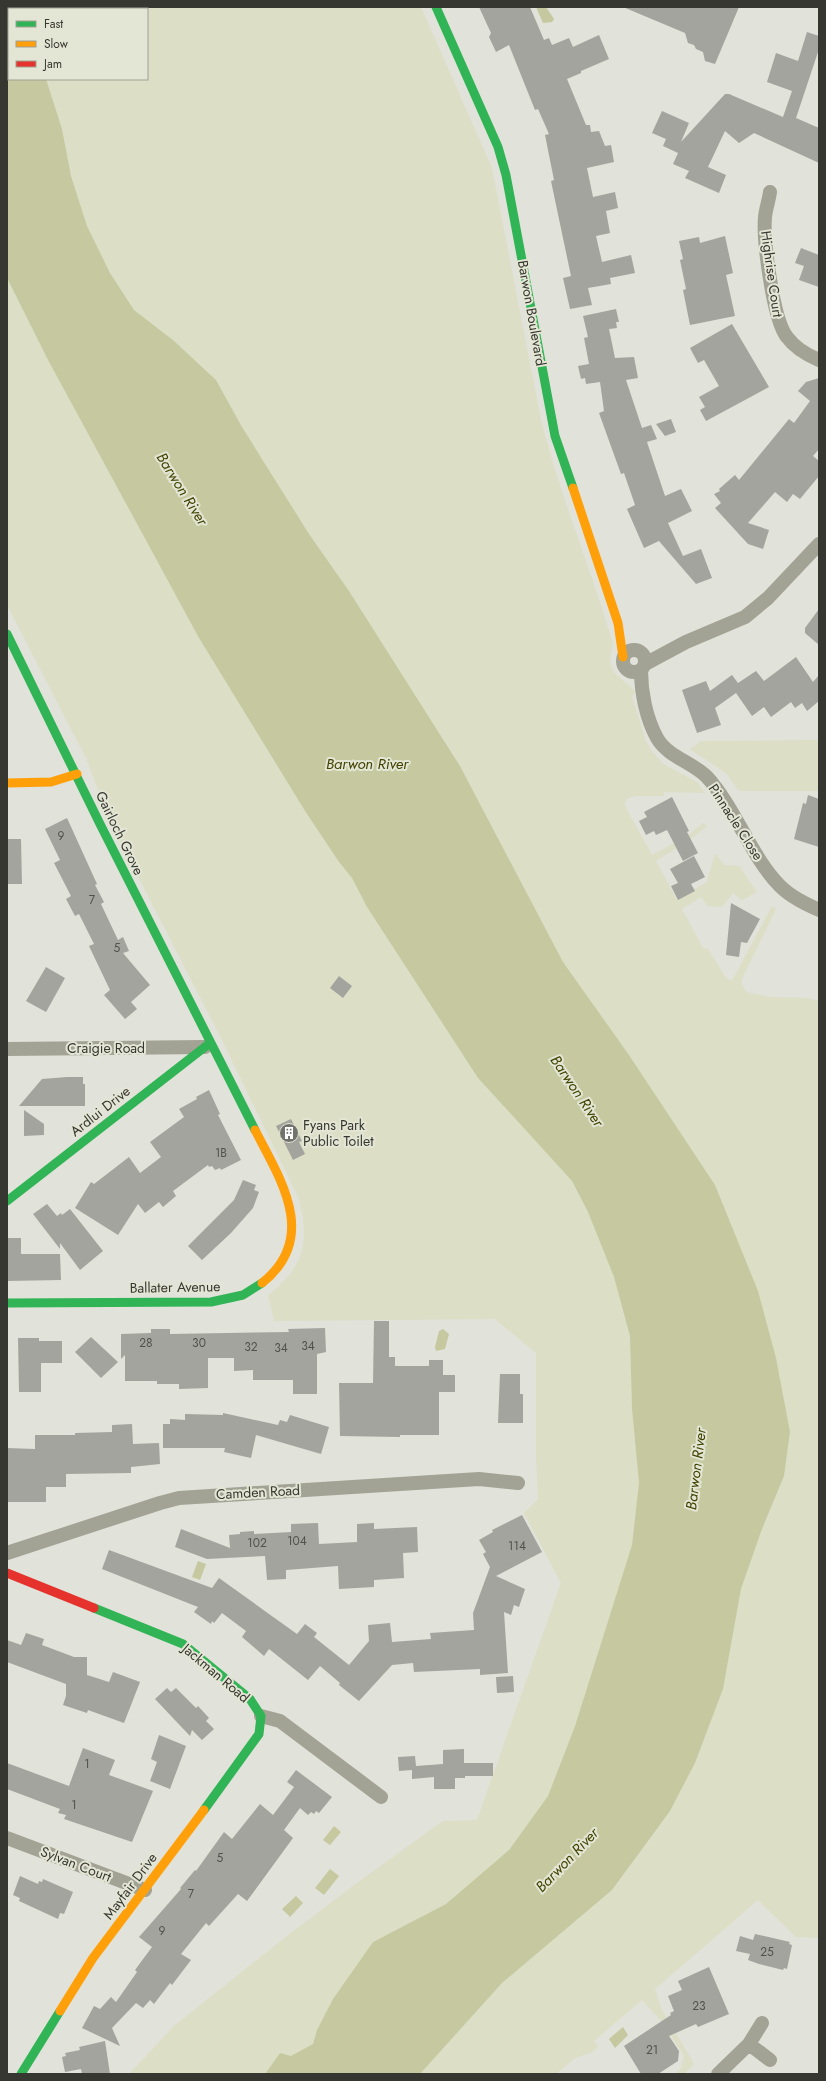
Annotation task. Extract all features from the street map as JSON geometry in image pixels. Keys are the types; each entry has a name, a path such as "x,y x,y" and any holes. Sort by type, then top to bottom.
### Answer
{"street":[{"name":"Barwon Boulevard","path":"436,7 498,147 506,175 555,436 618,623 633,652 644,655 638,668 623,662 633,652"},
{"name":"Highrise Court","path":"770,192 765,217 767,251 779,324 786,337 797,348 819,360"},
{"path":"638,668 686,642 744,617 768,598 819,544"},
{"name":"Gairloch Grove","path":"7,634 77,774 208,1045"},
{"path":"633,652 686,642"},
{"name":"Pinnacle Close","path":"638,668 646,709 658,739 664,748 694,767 710,782 723,798 773,878 792,896 819,910"},
{"path":"7,783 51,782 77,774"},
{"name":"Craigie Road","path":"7,1049 208,1045"},
{"name":"Ardlui Drive","path":"7,1201 208,1045"},
{"name":"Ballater Avenue","path":"7,1303 223,1301 250,1293 265,1283 279,1268 287,1255 292,1236 292,1217 288,1199 208,1045"},
{"name":"Camden Road","path":"7,1553 153,1505 179,1498 479,1479 518,1483"},
{"name":"Jackman Road","path":"7,1574 183,1644 250,1699 261,1716"},
{"path":"261,1716 280,1721 381,1796"},
{"name":"Mayfair Drive","path":"21,2074 89,1964 146,1890 259,1734 261,1716"},
{"name":"Sylvan Court","path":"7,1838 146,1890"},
{"path":"718,2074 749,2044 762,2023"},
{"path":"749,2044 770,2060"}],"shaded area":[{"path":"421,7 492,168 541,420 566,504 613,644 610,662 612,668 619,677 636,692 632,697 646,741 652,751 663,764 697,782 705,793 664,792 664,796 635,796 628,798 624,804 652,855 686,837 703,823 707,826 691,839 656,861 677,900 707,882 715,853 724,865 739,866 757,892 742,900 733,893 722,907 707,906 701,897 682,909 703,948 708,949 726,978 732,981 772,906 776,909 741,981 746,992 771,997 806,998 819,1001 819,1938 796,1937 758,1900 655,1989 661,2008 694,2064 684,2074 675,2074 681,2068 684,2056 662,2022 642,2000 594,2041 598,2046 593,2052 575,2058 556,2074 420,2074 502,1983 612,1890 670,1811 695,1763 723,1689 741,1589 762,1529 784,1476 790,1432 715,1185 629,1055 563,962 460,766 349,591 309,534 242,427 216,380 173,340 134,310 110,273 87,226 71,176 62,129 46,80 148,80 148,8 24,8"},
{"path":"7,278 48,360 199,638 305,811 339,862 352,878 367,907 478,1078 572,1181 588,1212 614,1277 630,1336 632,1409 639,1483 632,1545 575,1726 548,1796 509,1850 446,1904 373,1942 317,2030 313,2044 291,2057 280,2053 265,2074 129,2074 174,2026 283,1939 361,1880 443,1821 477,1820 561,1583 524,1513 538,1499 536,1456 536,1353 495,1319 274,1321 268,1295 290,1275 297,1264 304,1242 304,1229 299,1199 221,1038 108,818 87,760 7,605"},
{"path":"819,740 819,791 739,791 727,774 690,749 701,741"}],"water":[{"name":"Barwon River","path":"7,7 23,7 8,8 8,80 46,80 62,129 71,176 87,226 110,273 134,310 173,340 216,380 242,427 309,534 349,591 460,766 563,962 629,1055 715,1185 758,1291 776,1358 790,1432 784,1476 762,1529 741,1589 723,1689 695,1763 670,1811 612,1890 502,1983 420,2074 265,2074 280,2053 291,2056 313,2044 317,2030 333,1999 373,1942 446,1904 509,1850 548,1796 575,1726 632,1545 639,1483 632,1409 630,1336 614,1277 588,1212 572,1181 478,1078 367,907 352,878 339,862 305,811 199,638 48,360 7,278"},
{"path":"536,7 546,7 554,19 552,22 543,23"},
{"path":"443,1329 449,1334 445,1349 436,1351 435,1347 439,1331"},
{"path":"198,1561 206,1564 200,1580 192,1577"},
{"path":"334,1826 341,1832 330,1845 323,1840"},
{"path":"330,1869 339,1876 324,1895 315,1888"},
{"path":"296,1896 303,1903 290,1917 282,1909"},
{"path":"623,2027 628,2035 615,2048 609,2039"}],"building":[{"path":"479,7 530,7 544,40 549,38 552,45 569,38 573,47 599,35 609,59 581,71 581,73 567,79 586,125 590,125 591,132 599,131 605,146 611,145 614,162 587,168 593,197 615,192 618,208 606,211 610,233 596,236 602,262 631,255 635,273 610,278 611,284 588,288 592,305 570,309 563,278 571,276 551,181 554,180 545,135 549,134 538,109 535,110 509,45 496,52 489,37 491,33"},
{"path":"623,7 739,7 715,64 705,61 703,52 696,49 694,45 688,43 685,33"},
{"path":"807,32 819,36 819,49 796,118 819,128 819,163 754,133 739,143 725,131 708,167 726,175 719,193 685,178 689,171 673,164 678,153 663,146 666,139 652,133 662,111 689,123 681,142 725,94 729,94 783,117 792,91 767,82 776,53 798,61"},
{"path":"725,236 733,273 726,275 735,316 690,325 683,290 686,289 680,260 683,259 679,241 699,237 700,243"},
{"path":"801,248 819,255 819,287 799,280 804,266 795,263"},
{"path":"616,309 619,322 616,322 617,328 609,329 615,358 634,357 638,378 626,380 642,428 651,425 657,439 647,442 665,496 681,489 692,511 668,523 683,556 701,549 712,578 696,584 659,541 644,548 627,509 635,505 624,473 621,474 599,413 604,411 600,382 586,384 585,378 581,379 578,366 589,364 584,338 588,337 583,316"},
{"path":"732,324 769,387 706,421 700,410 705,407 699,397 719,386 704,360 698,363 690,348"},
{"path":"819,378 819,449 813,456 819,461 819,476 800,499 793,494 787,502 775,492 748,523 769,530 763,549 748,544 715,508 721,503 714,494 720,491 719,489 735,475 739,480 789,419 794,423 810,401 798,391 806,382"},
{"path":"671,419 676,432 665,436 656,424"},
{"path":"819,609 819,645 805,633 805,628"},
{"path":"796,657 813,682 819,675 819,701 807,711 802,703 795,708 791,702 771,717 764,707 752,716 736,693 715,708 721,725 697,733 682,690 706,681 710,691 732,675 738,683 756,671 764,681"},
{"path":"808,795 819,799 819,847 794,839 803,803 806,804"},
{"path":"672,797 698,853 683,861 667,830 656,835 654,831 646,835 639,821 647,817 644,812"},
{"path":"67,818 97,884 95,885 104,902 101,904 118,940 123,937 129,951 123,953 150,985 131,1002 137,1009 125,1019 104,995 110,990 89,946 94,944 79,914 75,916 66,899 71,896 54,863 60,860 45,829"},
{"path":"7,839 21,839 22,884 7,884"},
{"path":"694,856 705,877 691,884 695,891 678,900 671,886 678,883 670,869"},
{"path":"731,903 760,919 747,943 741,942 739,957 726,955"},
{"path":"46,967 65,978 46,1012 26,1001"},
{"path":"339,976 352,986 343,998 330,988"},
{"path":"83,1077 83,1084 85,1084 85,1106 19,1106 42,1079"},
{"path":"209,1090 220,1114 218,1115 241,1160 221,1170 220,1168 215,1170 212,1166 209,1167 208,1165 173,1191 176,1196 163,1207 159,1202 145,1213 138,1204 118,1235 75,1208 91,1182 94,1184 129,1157 140,1173 161,1157 150,1142 184,1117 179,1109"},
{"path":"24,1110 44,1124 44,1135 24,1136"},
{"name":"Fyans Park Public Toilet","path":"291,1119 302,1141 299,1142 305,1154 293,1160 276,1126"},
{"path":"243,1180 256,1185 254,1190 259,1192 253,1208 231,1233 202,1260 188,1246 234,1200"},
{"path":"47,1204 57,1216 61,1213 62,1215 70,1209 103,1251 80,1270 60,1243 60,1249 33,1214"},
{"path":"7,1238 21,1238 21,1254 60,1254 61,1280 7,1281"},
{"path":"374,1321 389,1321 389,1357 395,1357 395,1366 429,1366 429,1360 443,1360 443,1375 455,1375 455,1392 439,1392 439,1435 400,1435 400,1437 340,1436 339,1383 373,1383"},
{"path":"325,1328 326,1352 317,1354 317,1394 293,1394 293,1380 253,1380 253,1370 234,1371 234,1358 208,1358 208,1388 179,1389 179,1384 157,1384 157,1381 125,1381 125,1355 121,1359 121,1334 151,1333 151,1329 170,1329 170,1334 289,1332 288,1329"},
{"path":"91,1337 118,1362 101,1378 75,1352"},
{"path":"18,1338 39,1338 39,1341 62,1341 62,1363 41,1363 41,1392 19,1392"},
{"path":"500,1374 520,1374 520,1394 523,1394 523,1423 498,1423"},
{"path":"223,1413 278,1425 280,1420 287,1422 290,1415 329,1427 321,1454 256,1435 251,1458 224,1452 225,1448 163,1448 163,1424 170,1424 170,1419 185,1420 185,1414 223,1415"},
{"path":"132,1424 133,1444 159,1443 160,1464 131,1467 131,1473 66,1474 66,1487 46,1487 46,1502 7,1502 7,1448 35,1449 35,1435 75,1435 75,1433 112,1432 112,1425"},
{"path":"522,1515 542,1552 496,1576 525,1589 519,1607 514,1605 511,1615 504,1612 508,1673 480,1675 480,1669 414,1672 413,1663 392,1665 359,1701 339,1685 340,1683 320,1666 308,1680 269,1649 264,1656 242,1637 246,1631 222,1613 214,1623 212,1621 211,1624 194,1612 198,1607 102,1569 109,1550 212,1588 219,1578 297,1634 305,1624 317,1633 314,1637 349,1665 369,1641 368,1625 390,1623 392,1642 431,1639 430,1633 474,1630 473,1613 490,1567 483,1554 486,1552 479,1540 493,1532 492,1530"},
{"path":"318,1523 319,1544 357,1542 357,1524 374,1523 374,1529 417,1527 418,1552 403,1553 404,1578 374,1580 374,1587 339,1589 338,1566 286,1570 286,1579 267,1580 265,1556 207,1559 175,1547 181,1529 230,1548 229,1535 240,1534 240,1532 254,1531 254,1534 291,1532 291,1524"},
{"path":"26,1633 44,1639 42,1645 74,1657 87,1657 87,1675 109,1682 113,1672 140,1682 124,1723 88,1710 87,1713 63,1705 66,1696 66,1684 7,1662 7,1640 21,1645"},
{"path":"513,1676 514,1692 497,1693 496,1677"},
{"path":"167,1688 171,1692 176,1688 196,1708 198,1706 209,1718 206,1721 214,1729 202,1740 192,1730 190,1736 155,1699"},
{"path":"159,1735 186,1746 170,1789 150,1781 157,1762 151,1759"},
{"path":"83,1748 115,1760 109,1775 153,1791 132,1842 64,1819 66,1815 58,1813 60,1809 7,1789 7,1763 69,1786"},
{"path":"464,1749 464,1763 493,1763 493,1776 465,1776 465,1778 455,1778 455,1789 434,1789 434,1777 412,1779 412,1770 399,1771 398,1757 415,1756 416,1766 443,1764 443,1750"},
{"path":"296,1770 332,1797 319,1813 316,1811 314,1814 311,1812 308,1815 300,1808 284,1830 293,1838 247,1901 238,1894 209,1926 206,1923 181,1954 191,1960 172,1985 170,1983 154,2004 150,2000 143,2008 136,2003 112,2028 120,2046 82,2028 94,2006 100,2009 111,1997 116,2002 137,1972 135,1970 152,1947 139,1937 181,1889 180,1888 195,1870 196,1871 224,1832 232,1839 260,1804 273,1815 294,1787 287,1782"},
{"path":"20,1876 38,1884 39,1881 42,1882 43,1879 73,1892 64,1914 60,1913 58,1919 19,1901 20,1898 13,1895"},
{"path":"755,1934 790,1942 789,1944 792,1945 787,1969 784,1968 783,1970 759,1964 748,1960 750,1954 736,1951 740,1936 753,1940"},
{"path":"709,1967 729,2014 698,2027 696,2024 669,2036 679,2051 678,2061 658,2074 641,2074 624,2046 671,2015 670,2013 674,2011 668,1996 682,1990 678,1981"},
{"path":"105,2041 110,2074 82,2074 81,2069 65,2072 62,2057 66,2056 65,2053 80,2050 79,2047"}],"traffic: fast":[{"path":"436,7 498,147 506,175 555,436 573,488"},
{"path":"7,634 100,824 255,1130"},
{"path":"7,1201 210,1043"},
{"path":"7,1303 211,1302 243,1295 262,1283"},
{"path":"94,1608 183,1644 250,1699 261,1716 259,1734 204,1810"},
{"path":"21,2074 60,2011"}],"traffic: slow":[{"path":"573,488 618,623 623,657"},
{"path":"7,783 51,782 77,774"},
{"path":"255,1130 284,1189 290,1208 292,1228 289,1247 279,1266 262,1283"},
{"path":"60,2011 93,1958 204,1810"}],"traffic: jam":[{"path":"7,1573 94,1608"}],"place":[{"name":"Fyans Park Public Toilet","path":"289,1133"}]}
